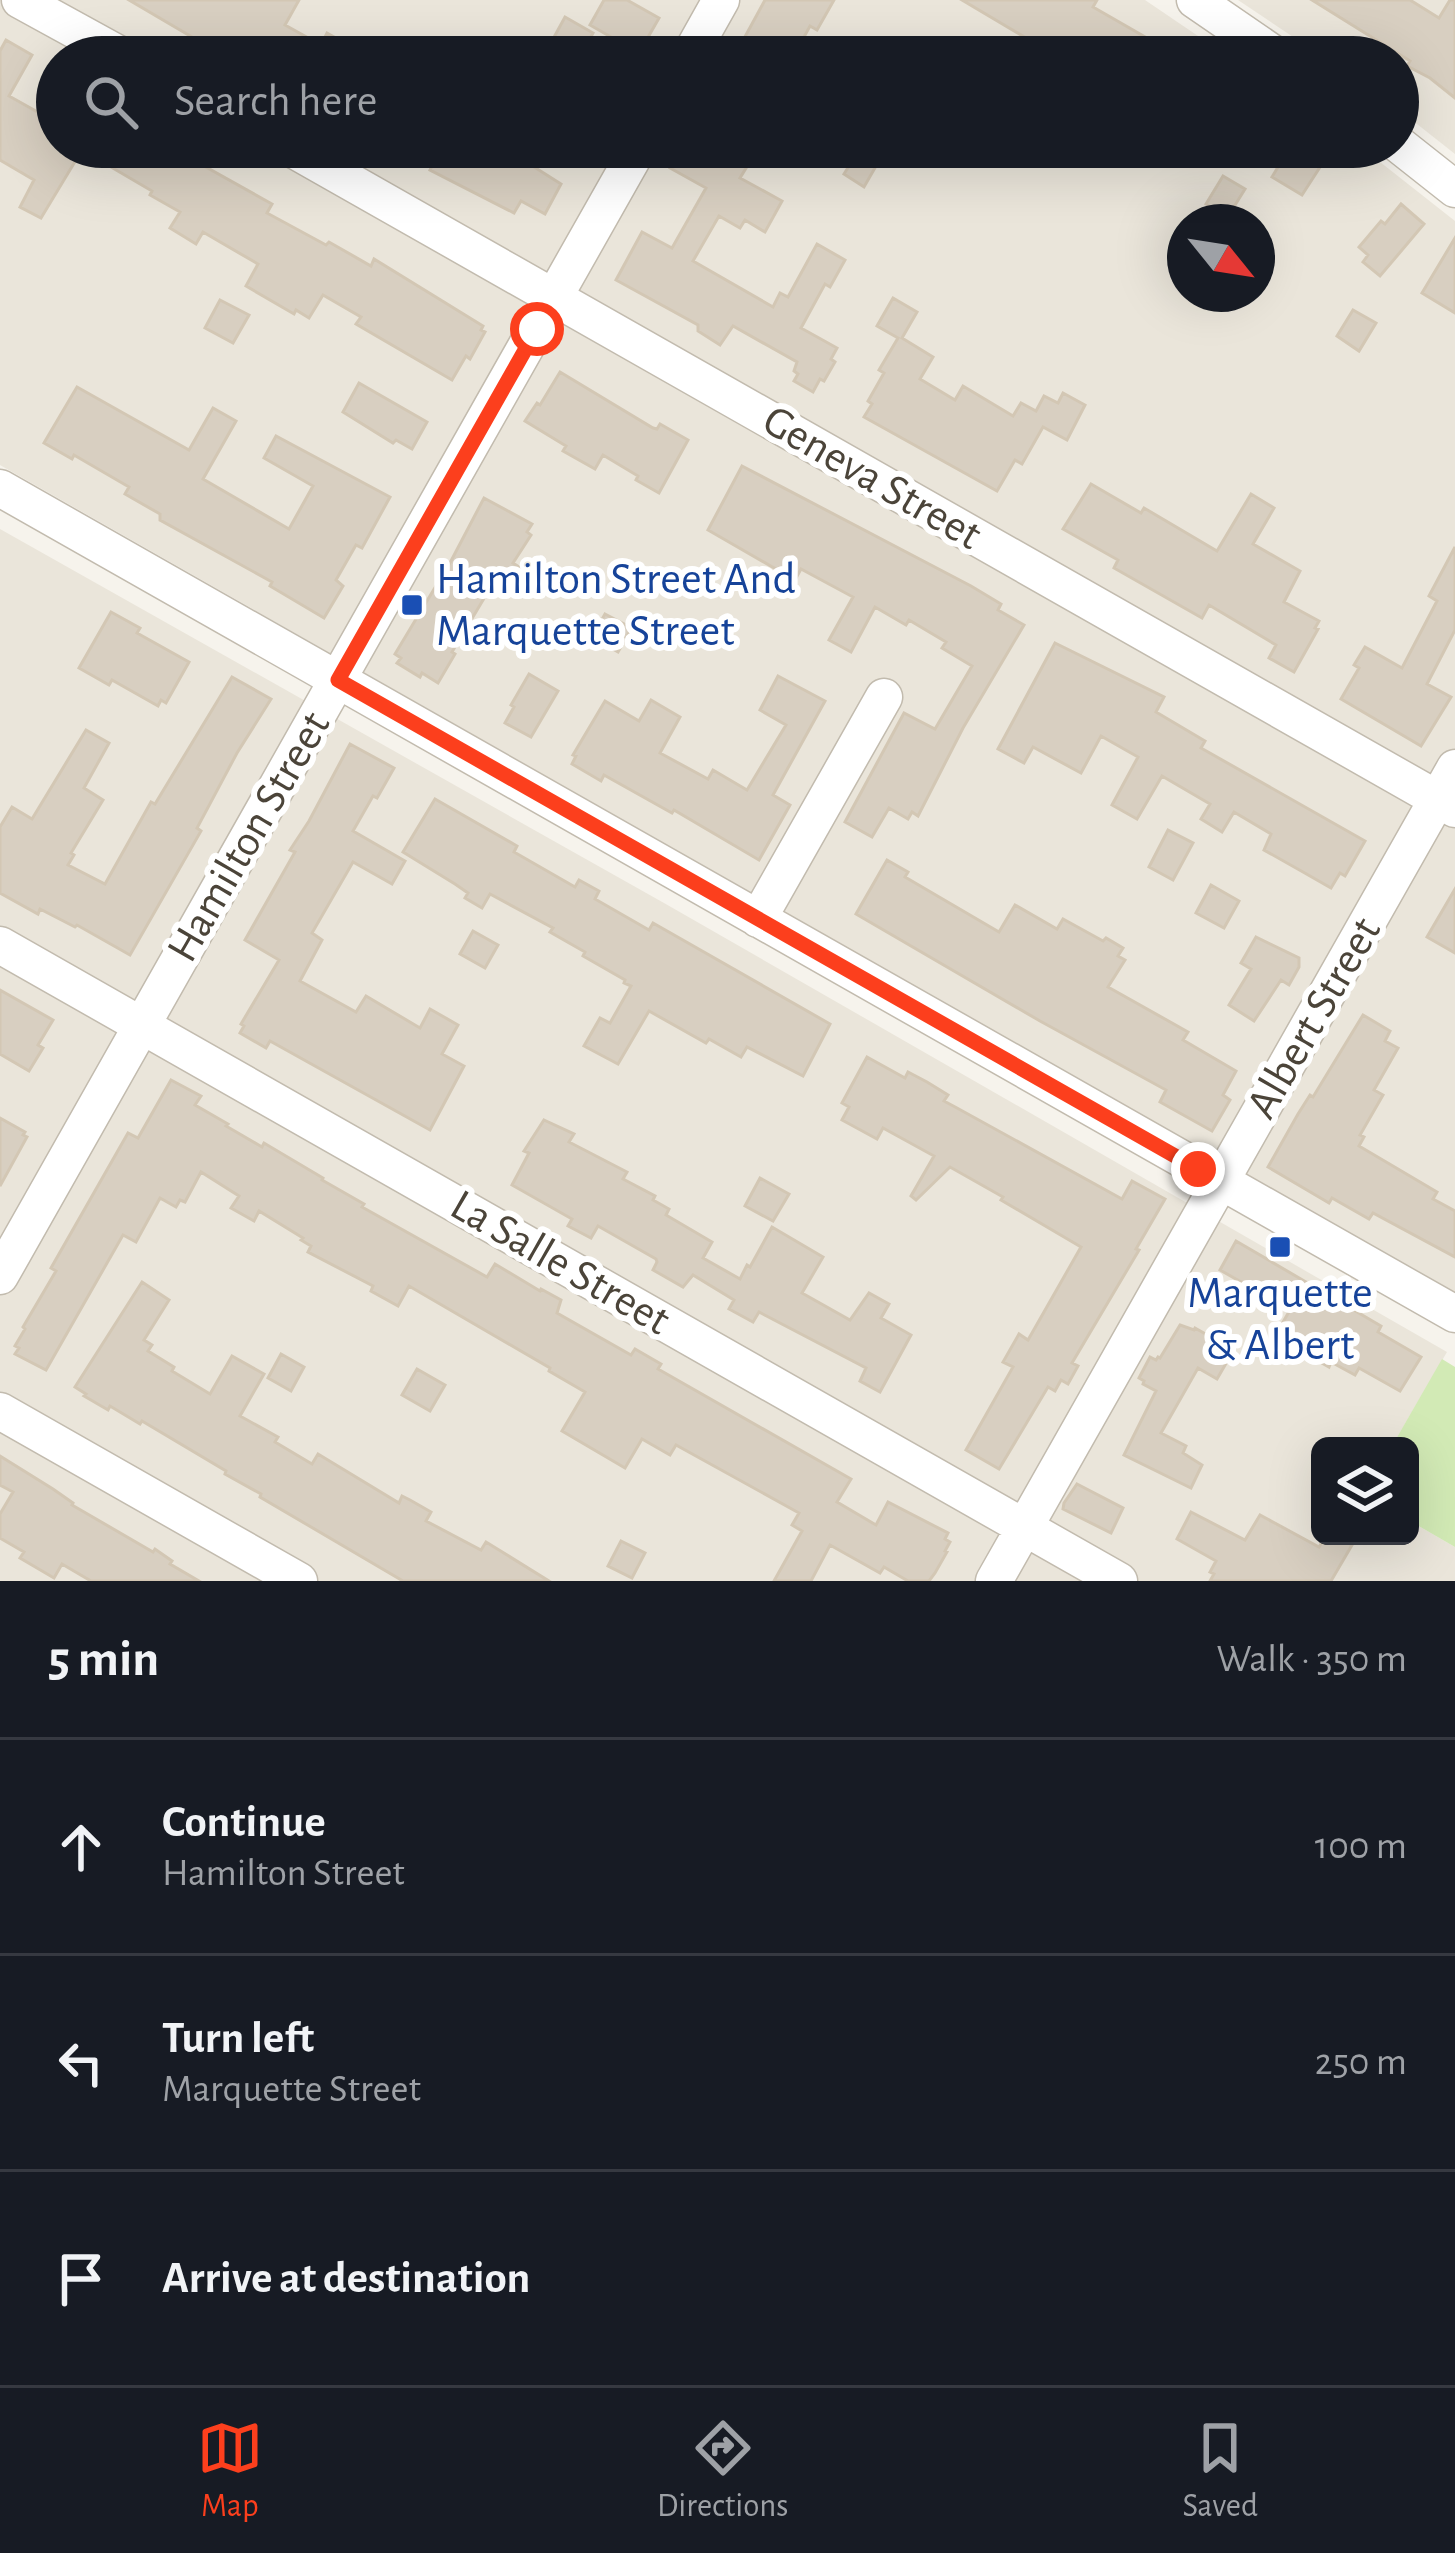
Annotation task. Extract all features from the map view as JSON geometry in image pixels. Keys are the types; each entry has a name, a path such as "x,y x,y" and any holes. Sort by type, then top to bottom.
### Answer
{"street":[{"path":"20,0 86,36"},
{"path":"701,36 721,0"},
{"path":"1213,5 1252,36"},
{"path":"1419,160 1455,189"},
{"name":"Geneva Street","path":"326,168 1449,792"},
{"name":"Hamilton Street","path":"0,1276 627,168"},
{"path":"0,488 1455,1314"},
{"path":"758,919 884,697"},
{"name":"Albert Street","path":"994,1581 1449,792"},
{"name":"La Salle Street","path":"0,945 1119,1581"},
{"path":"0,1411 299,1581"}],"shaded area":[{"path":"0,0 1145,0 1198,36 36,36 36,168 1388,168 1455,221 1455,1294 0,465"},
{"path":"1238,0 1455,0 1455,154 1419,126 1419,36 1292,36"},
{"path":"0,529 1447,1352 1397,1437 1311,1437 1311,1545 1419,1545 1419,1526 1455,1547 1455,1581 0,1581"}],"green space":[{"path":"1442,1359 1455,1367 1455,1547 1419,1526 1419,1437 1397,1437"}],"building":[{"path":"129,0 299,0 285,25 305,36 190,36"},
{"path":"604,0 627,0 659,18 649,36 609,36 590,25"},
{"path":"765,0 834,0 817,30 810,26 805,36 745,36"},
{"path":"962,0 1097,0 1093,7 1143,36 1023,36"},
{"path":"1312,0 1410,0 1439,18 1450,0 1455,0 1455,98 1419,72 1419,36 1370,36"},
{"path":"565,17 593,33 591,36 555,36"},
{"path":"6,40 32,55 9,96 36,111 36,168 71,168 41,218 20,207 34,180 0,160 0,51"},
{"path":"113,168 208,168 272,204 267,213 371,266 374,259 483,326 485,332 452,380 356,324 361,317 323,295 309,318 296,310 294,314 246,286 258,264 203,232 196,244 170,228 180,212 150,195 152,191"},
{"path":"536,168 561,184 545,214 521,201 514,213 430,170"},
{"path":"670,168 746,168 740,178 782,201 765,232 745,220 740,228 719,216 693,261 773,307 780,293 788,297 817,244 845,260 830,287 825,284 801,328 837,348 831,359 835,362 813,392 794,381 797,362 733,326 720,345 698,331 698,325 616,280 642,232 672,248 706,188"},
{"path":"848,168 875,168 864,187 844,174"},
{"path":"1277,168 1319,168 1302,195 1272,177"},
{"path":"1223,176 1245,189 1236,204 1206,204"},
{"path":"1401,204 1424,224 1380,276 1363,262 1368,255 1359,247"},
{"path":"1455,238 1455,313 1422,293"},
{"path":"893,298 917,312 902,338 933,357 920,379 955,400 963,386 1013,416 1021,403 1036,411 1044,396 1058,403 1063,393 1085,405 1067,440 1043,427 1022,464 1015,460 997,491 864,417 884,373 879,370 898,338 877,326"},
{"path":"220,300 249,315 233,343 205,328"},
{"path":"1353,310 1376,323 1359,351 1337,336"},
{"path":"560,372 653,428 660,424 688,440 659,493 603,455 595,469 525,421"},
{"path":"359,383 427,422 412,449 396,440 393,443 343,412"},
{"path":"77,387 189,450 213,408 236,421 203,479 289,529 313,486 264,458 276,436 390,497 362,548 356,545 336,580 343,586 324,618 270,586 272,582 160,520 160,514 125,494 129,487 44,443"},
{"path":"742,466 971,586 1024,625 918,816 912,812 908,819 889,808 872,837 845,822 904,713 935,729 972,666 942,648 946,642 875,607 851,652 829,640 853,597 801,569 795,580 708,530"},
{"path":"1091,484 1141,513 1144,508 1217,551 1251,494 1274,508 1253,544 1300,571 1284,602 1319,621 1294,672 1269,658 1276,645 1209,605 1202,618 1114,568 1118,560 1063,529"},
{"path":"484,498 532,524 527,532 531,535 513,563 519,567 505,593 492,585 438,683 397,663 401,658 395,654"},
{"path":"1455,547 1455,630 1427,684 1451,697 1421,746 1341,699 1365,647 1402,668 1437,601 1429,596"},
{"path":"111,612 140,628 137,633 189,662 166,703 161,700 158,706 79,668"},
{"path":"605,614 632,628 618,652 592,637"},
{"path":"1055,643 1164,697 1156,712 1205,741 1201,748 1365,841 1345,876 1340,873 1331,888 1264,850 1271,834 1234,812 1222,832 1201,819 1210,804 1162,776 1137,819 1112,805 1138,757 1101,736 1081,773 1033,747 1024,763 998,749"},
{"path":"529,674 558,691 531,737 505,723"},
{"path":"778,676 825,701 773,795 790,805 759,860 674,810 572,764 605,701 639,721 651,700 680,717 660,753 708,779 713,770 747,790 786,725 760,710"},
{"path":"232,677 271,699 237,753 197,828 201,831 130,955 77,925 40,909 38,914 0,893 0,827 12,807 32,819 86,730 109,743 84,788 103,800 68,865 105,884 151,802 155,804"},
{"path":"350,744 394,768 353,831 405,861 392,884 353,862 312,933 322,940 300,981 356,1012 366,996 420,1028 430,1009 458,1025 442,1054 464,1066 430,1130 270,1041 266,1048 240,1033 279,960 245,940"},
{"path":"435,799 517,846 514,852 575,887 579,880 599,891 595,899 649,930 653,923 830,1024 803,1076 747,1047 741,1057 709,1039 706,1043 649,1011 618,1064 584,1046 600,1018 610,1023 631,986 550,932 553,928 490,894 482,908 465,898 468,893 403,852"},
{"path":"1168,830 1193,843 1173,880 1149,867"},
{"path":"887,860 908,872 905,877 999,932 1015,905 1057,929 1063,919 1123,948 1118,956 1125,960 1108,987 1188,1032 1183,1040 1236,1071 1223,1095 1230,1100 1212,1131 1160,1102 1166,1090 856,914"},
{"path":"1211,885 1239,901 1224,928 1196,913"},
{"path":"1455,889 1455,953 1427,937"},
{"path":"473,931 498,945 485,968 460,954"},
{"path":"1256,937 1299,958 1299,967 1289,985 1281,980 1254,1021 1229,1005 1251,969 1241,963"},
{"path":"0,990 53,1020 29,1071 0,1054"},
{"path":"1363,1015 1390,1031 1385,1041 1398,1048 1374,1090 1383,1095 1360,1135 1364,1137 1359,1146 1437,1192 1433,1199 1455,1211 1455,1257 1373,1213 1369,1219 1332,1198 1329,1203 1268,1167"},
{"path":"867,1057 905,1078 908,1072 927,1082 948,1095 944,1101 1122,1199 1132,1181 1165,1199 1072,1363 1078,1366 1068,1384 1061,1380 1055,1391 1048,1387 999,1469 966,1450 1013,1367 1003,1362 1019,1334 1028,1340 1081,1247 950,1167 916,1200 911,1196 934,1156 883,1128 877,1139 842,1120 849,1107 842,1103"},
{"path":"171,1080 201,1096 195,1105 226,1126 323,1178 364,1204 362,1207 487,1277 495,1264 561,1300 557,1313 631,1355 635,1349 661,1364 658,1369 851,1479 837,1502 876,1525 888,1502 948,1533 947,1552 935,1573 929,1581 908,1581 884,1567 880,1573 830,1545 811,1581 774,1581 802,1531 792,1525 799,1513 676,1445 670,1455 642,1439 625,1468 562,1431 585,1392 409,1286 398,1306 371,1291 373,1286 308,1252 311,1246 303,1238 259,1211 254,1221 231,1208 239,1196 201,1172 185,1202 180,1200 176,1207 160,1198 136,1242 123,1235 46,1370 15,1354 23,1327 56,1271 51,1268 128,1133 138,1138"},
{"path":"0,1118 27,1137 0,1186"},
{"path":"544,1120 574,1134 569,1142 627,1172 623,1179 655,1196 653,1200 669,1209 666,1215 712,1242 703,1258 740,1279 772,1227 823,1257 802,1293 850,1320 869,1293 889,1304 881,1318 911,1335 880,1392 860,1381 866,1368 759,1312 753,1322 729,1309 734,1300 693,1275 683,1287 653,1270 656,1259 598,1226 591,1238 568,1226 572,1219 512,1185 529,1153 524,1151"},
{"path":"760,1178 789,1194 773,1221 745,1206"},
{"path":"1236,1241 1381,1326 1378,1332 1421,1357 1400,1391 1359,1368 1355,1375 1331,1362 1329,1367 1275,1336 1290,1310 1220,1270"},
{"path":"142,1282 169,1300 144,1340 152,1345 148,1351 174,1367 172,1371 210,1394 232,1356 264,1374 240,1416 278,1437 275,1442 312,1464 318,1454 399,1503 402,1496 410,1500 431,1512 426,1521 481,1550 486,1542 549,1581 403,1581 142,1421 84,1396 75,1387"},
{"path":"1180,1325 1212,1334 1235,1348 1217,1379 1198,1368 1161,1433 1186,1446 1183,1453 1202,1465 1191,1488 1124,1455 1156,1391 1139,1378 1150,1357 1160,1358"},
{"path":"281,1354 304,1367 291,1391 268,1378"},
{"path":"417,1369 445,1385 430,1411 402,1395"},
{"path":"0,1456 72,1505 155,1549 199,1581 91,1581 62,1564 54,1578 20,1558 24,1552 0,1538 0,1514 13,1492 0,1485"},
{"path":"1077,1484 1123,1508 1111,1533 1063,1509"},
{"path":"1191,1512 1245,1540 1260,1515 1311,1545 1352,1545 1331,1581 1210,1581 1216,1561 1177,1539"},
{"path":"621,1541 645,1553 632,1578 608,1566"}],"place":[{"name":"Hamilton Street And Marquette Street","path":"412,605"},
{"name":"Marquette & Albert","path":"1280,1247"}],"route":[{"path":"537,329 338,680 1198,1169"}]}
